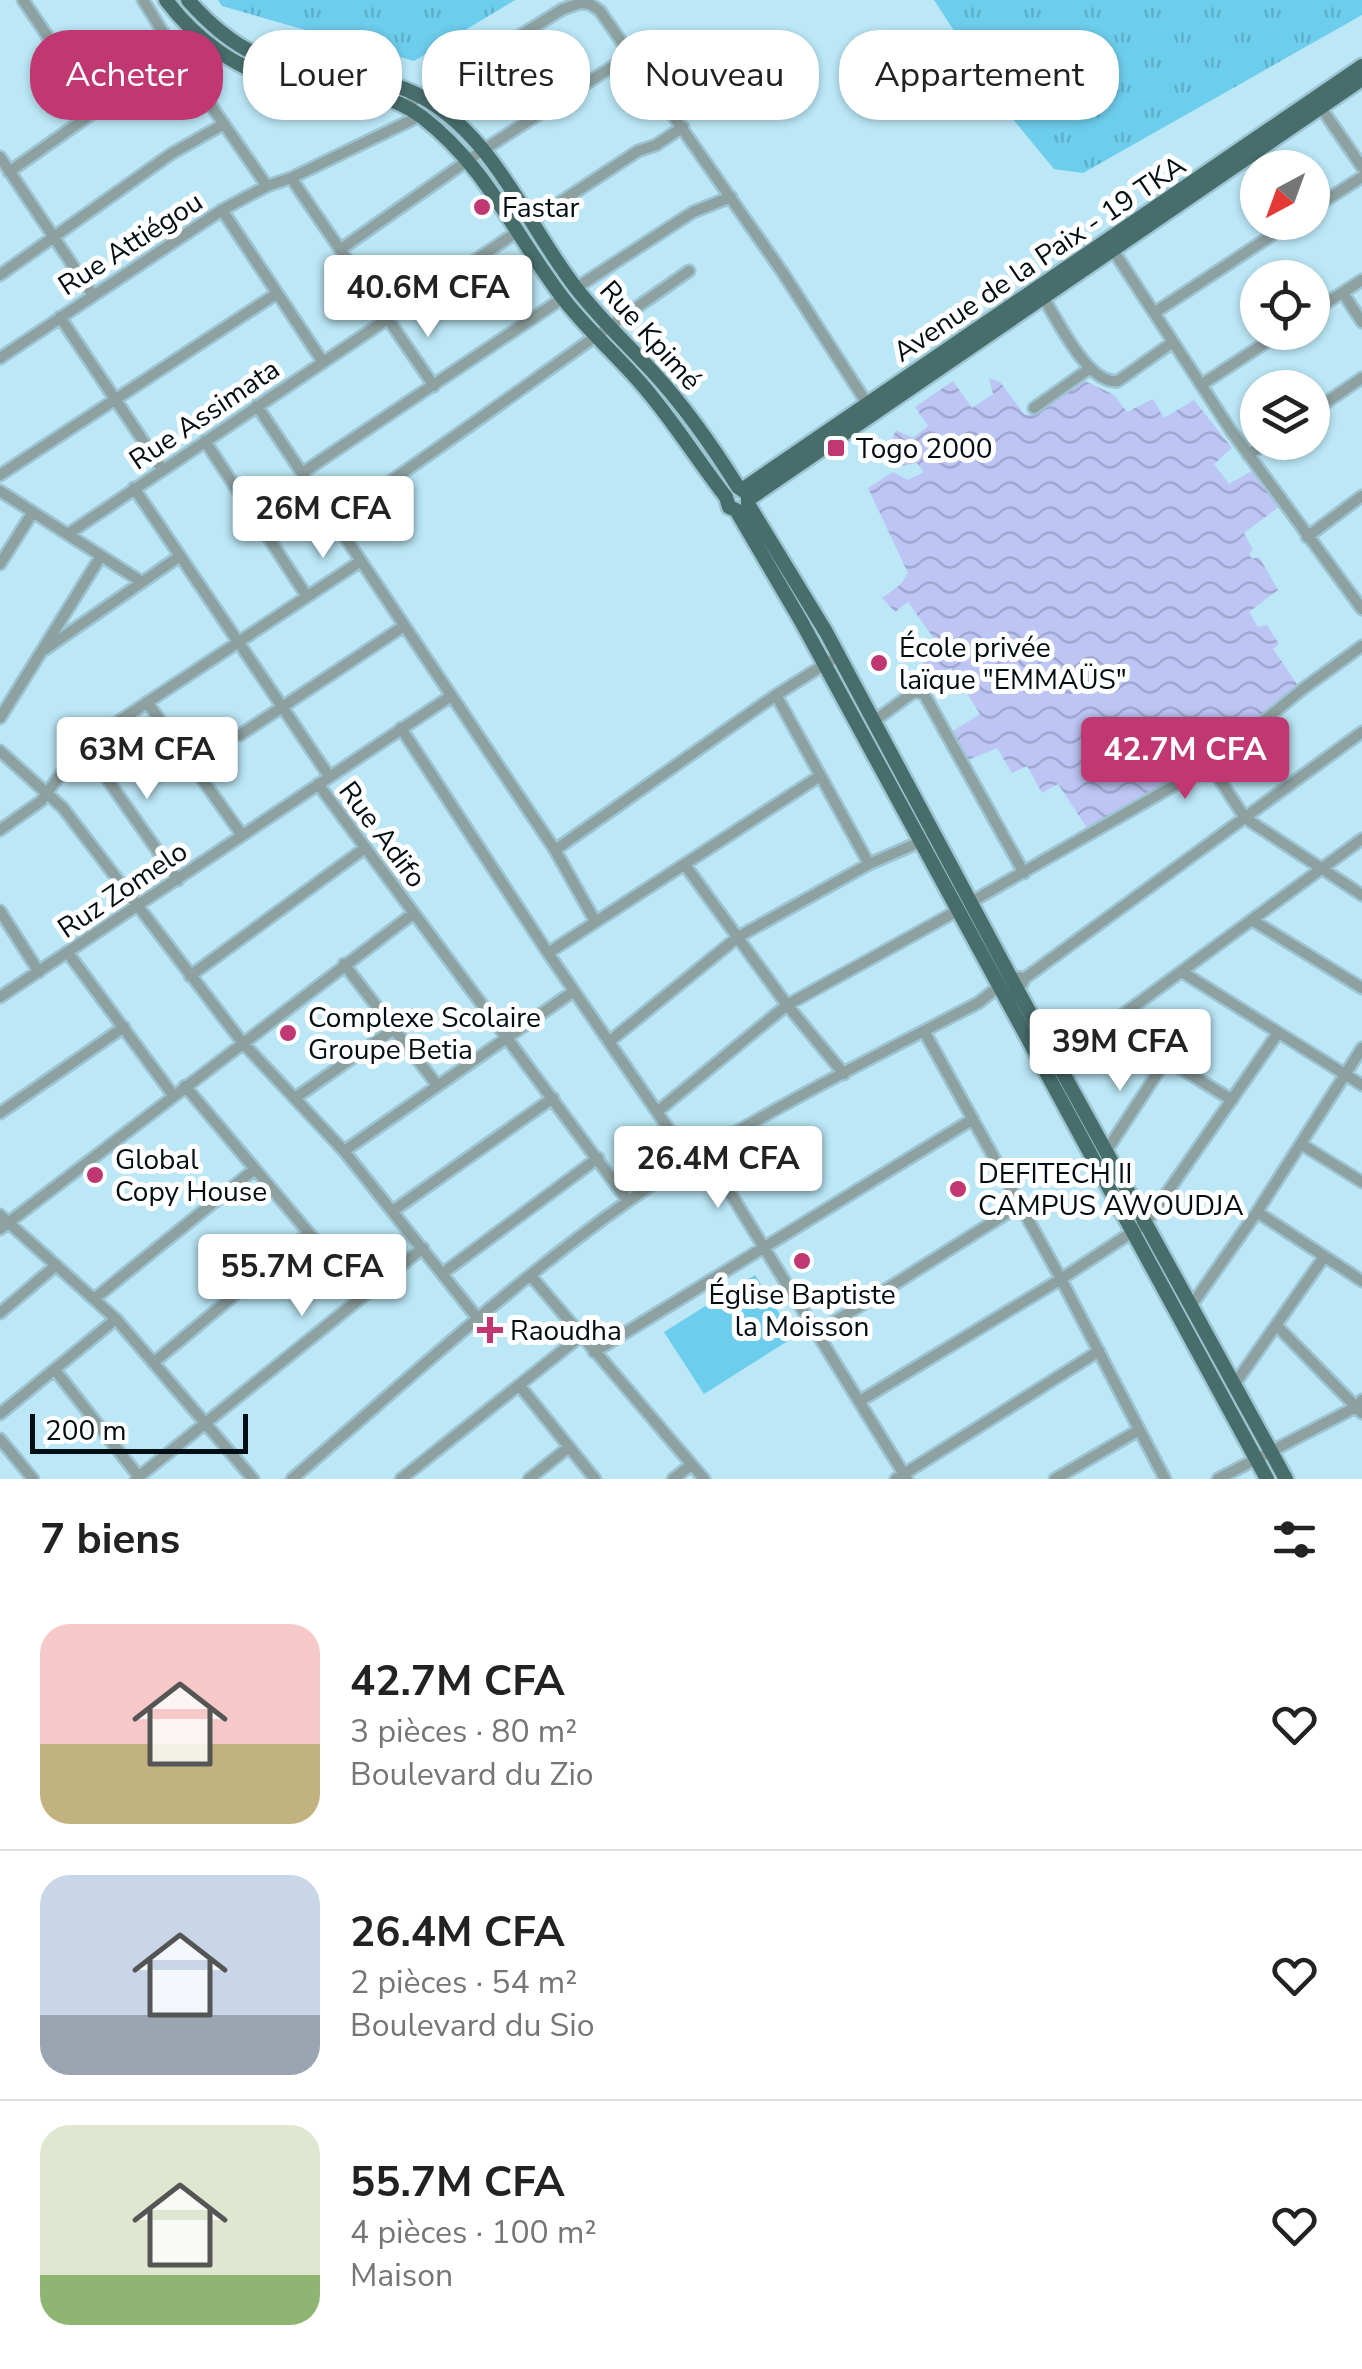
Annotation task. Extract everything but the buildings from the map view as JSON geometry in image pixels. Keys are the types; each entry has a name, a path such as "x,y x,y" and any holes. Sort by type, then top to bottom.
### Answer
{"main road":[{"path":"166,0 195,32 240,64 283,80 344,88 406,106 470,159 562,298 602,331 661,408 740,498 816,614 874,721 971,902 1132,1234 1266,1479"},
{"name":"Rue Kpimé","path":"188,0 232,40 260,55 363,75 422,97"},
{"path":"1318,104 1362,66"},
{"path":"740,498 1044,299 1110,247 1318,104 1362,79"},
{"name":"Rue Kpimé","path":"455,120 483,150 602,331"},
{"name":"Avenue de la Paix - 19 TKA","path":"740,498 868,406 1110,247"},
{"path":"740,498 823,663 957,911 1011,986 1058,1062 1286,1479"}],"street":[{"path":"23,0 43,30"},
{"path":"144,0 162,30"},
{"path":"531,30 581,3 600,11 614,30"},
{"path":"341,249 610,68"},
{"path":"406,106 422,97"},
{"path":"1318,104 1362,167"},
{"name":"Rue Attiégou","path":"0,358 222,210 420,116"},
{"path":"9,172 80,120"},
{"path":"221,120 267,186"},
{"path":"678,120 868,406"},
{"path":"0,275 163,160 224,124"},
{"path":"530,222 638,151 656,145 683,127"},
{"path":"0,158 92,294"},
{"path":"1330,198 1362,177"},
{"path":"292,178 434,386"},
{"path":"576,288 693,212 731,197"},
{"path":"222,210 323,362"},
{"name":"Rue Assimata","path":"68,534 517,232"},
{"path":"1154,313 1265,240"},
{"path":"1110,247 1240,443"},
{"path":"334,520 689,271"},
{"path":"1330,301 1362,280"},
{"path":"1342,293 1362,322"},
{"path":"0,475 276,294"},
{"path":"302,473 562,298"},
{"path":"1044,299 1090,369 1108,382 1118,381 1173,342"},
{"path":"60,316 162,470"},
{"path":"1202,384 1254,350"},
{"path":"1034,408 1090,369"},
{"path":"1330,400 1362,378"},
{"path":"257,406 555,850 594,921"},
{"path":"204,440 306,595"},
{"path":"1252,460 1362,609"},
{"name":"Rue Adifo","path":"134,488 330,776 318,784 628,1201"},
{"path":"0,491 142,582"},
{"path":"1307,537 1362,496"},
{"path":"0,564 33,512"},
{"path":"0,718 100,556"},
{"path":"39,654 180,556"},
{"path":"0,830 49,792 84,746 360,560"},
{"path":"240,736 404,626"},
{"path":"971,902 1210,765 1362,646"},
{"path":"555,850 838,656"},
{"path":"874,721 914,692 924,694 1024,873"},
{"path":"776,695 868,864"},
{"path":"330,776 451,696"},
{"path":"147,702 242,835"},
{"path":"401,728 690,1160"},
{"path":"294,1478 531,1276 628,1201 690,1160 1011,986 1362,732"},
{"path":"84,746 178,880"},
{"path":"0,751 49,792 242,1042 344,1151 479,1320"},
{"path":"1210,765 1244,818 1362,895"},
{"path":"548,953 820,776"},
{"name":"Ruz Zomelo","path":"0,997 318,784"},
{"path":"1058,1062 1362,839"},
{"path":"610,1041 738,937 868,864 920,842"},
{"path":"190,976 364,848"},
{"path":"685,865 787,1005 844,1074"},
{"path":"658,1110 787,1005 957,911"},
{"path":"0,912 39,972"},
{"path":"253,1479 116,1320 2,1222 414,913"},
{"path":"1252,920 1362,988"},
{"path":"68,953 173,1095"},
{"path":"344,964 437,1085"},
{"path":"1182,972 1362,1085"},
{"path":"344,1151 574,991"},
{"path":"1110,1025 1232,1100"},
{"path":"0,1113 124,1027"},
{"path":"295,1098 394,1029"},
{"path":"924,1031 1166,1479"},
{"path":"860,1401 1061,1280 1146,1223 1278,1033"},
{"path":"1191,1306 1257,1212 1362,1048"},
{"path":"1107,1150 1166,1060"},
{"path":"185,1086 362,1296"},
{"path":"394,1210 553,1098"},
{"path":"594,1352 972,1119"},
{"path":"1302,1144 1362,1182"},
{"path":"705,1152 860,1401 902,1477 1099,1352"},
{"path":"443,1273 598,1158"},
{"path":"94,1299 255,1169"},
{"path":"818,1333 1020,1205"},
{"path":"1257,1212 1362,1281"},
{"path":"153,1362 309,1233"},
{"path":"55,1370 138,1478 423,1248"},
{"path":"1234,1385 1324,1258"},
{"path":"0,1312 54,1267"},
{"path":"531,1276 704,1479"},
{"path":"0,1414 116,1320"},
{"path":"1218,1479 1361,1406 1277,1326"},
{"path":"401,1479 581,1336"},
{"path":"519,1385 595,1479"},
{"path":"1055,1479 1140,1430"},
{"path":"0,1440 33,1479"},
{"path":"529,1479 569,1447"},
{"path":"673,1479 690,1466"}],"green space":[{"path":"218,0 515,0 465,30 422,30 422,56 414,61 402,58 402,30 306,30 222,6"},
{"path":"934,0 1362,0 1362,15 1083,173 1054,169 1014,120 1119,120 1119,30 954,30"},
{"path":"755,1275 794,1337 704,1394 664,1332"}],"water":[{"path":"989,378 1000,382 1025,415 1033,414 1085,381 1114,395 1127,412 1153,399 1164,418 1194,400 1232,448 1214,464 1229,484 1255,469 1280,506 1244,533 1253,550 1249,554 1252,559 1259,557 1278,590 1249,612 1258,627 1267,625 1279,644 1273,649 1297,684 1209,762 1193,737 1172,749 1185,774 1087,828 1058,784 1042,793 1027,766 1012,773 997,748 968,760 953,731 980,714 951,668 932,675 917,654 935,640 908,602 895,612 882,598 901,584 908,573 868,488 893,472 908,480 924,472 917,463 901,466 889,446 896,430 913,438 928,426 915,407 953,381 972,408 993,394"}],"place":[{"name":"Fastar","path":"482,207"},
{"name":"Togo 2000","path":"836,448"},
{"name":"École privée laïque \"EMMAÜS\"","path":"879,663"},
{"name":"Complexe Scolaire Groupe Betia","path":"288,1033"},
{"name":"Global Copy House","path":"95,1175"},
{"name":"DEFITECH II CAMPUS AWOUDJA","path":"958,1189"},
{"name":"Église Baptiste la Moisson","path":"802,1261"},
{"name":"Raoudha","path":"490,1330"}]}
